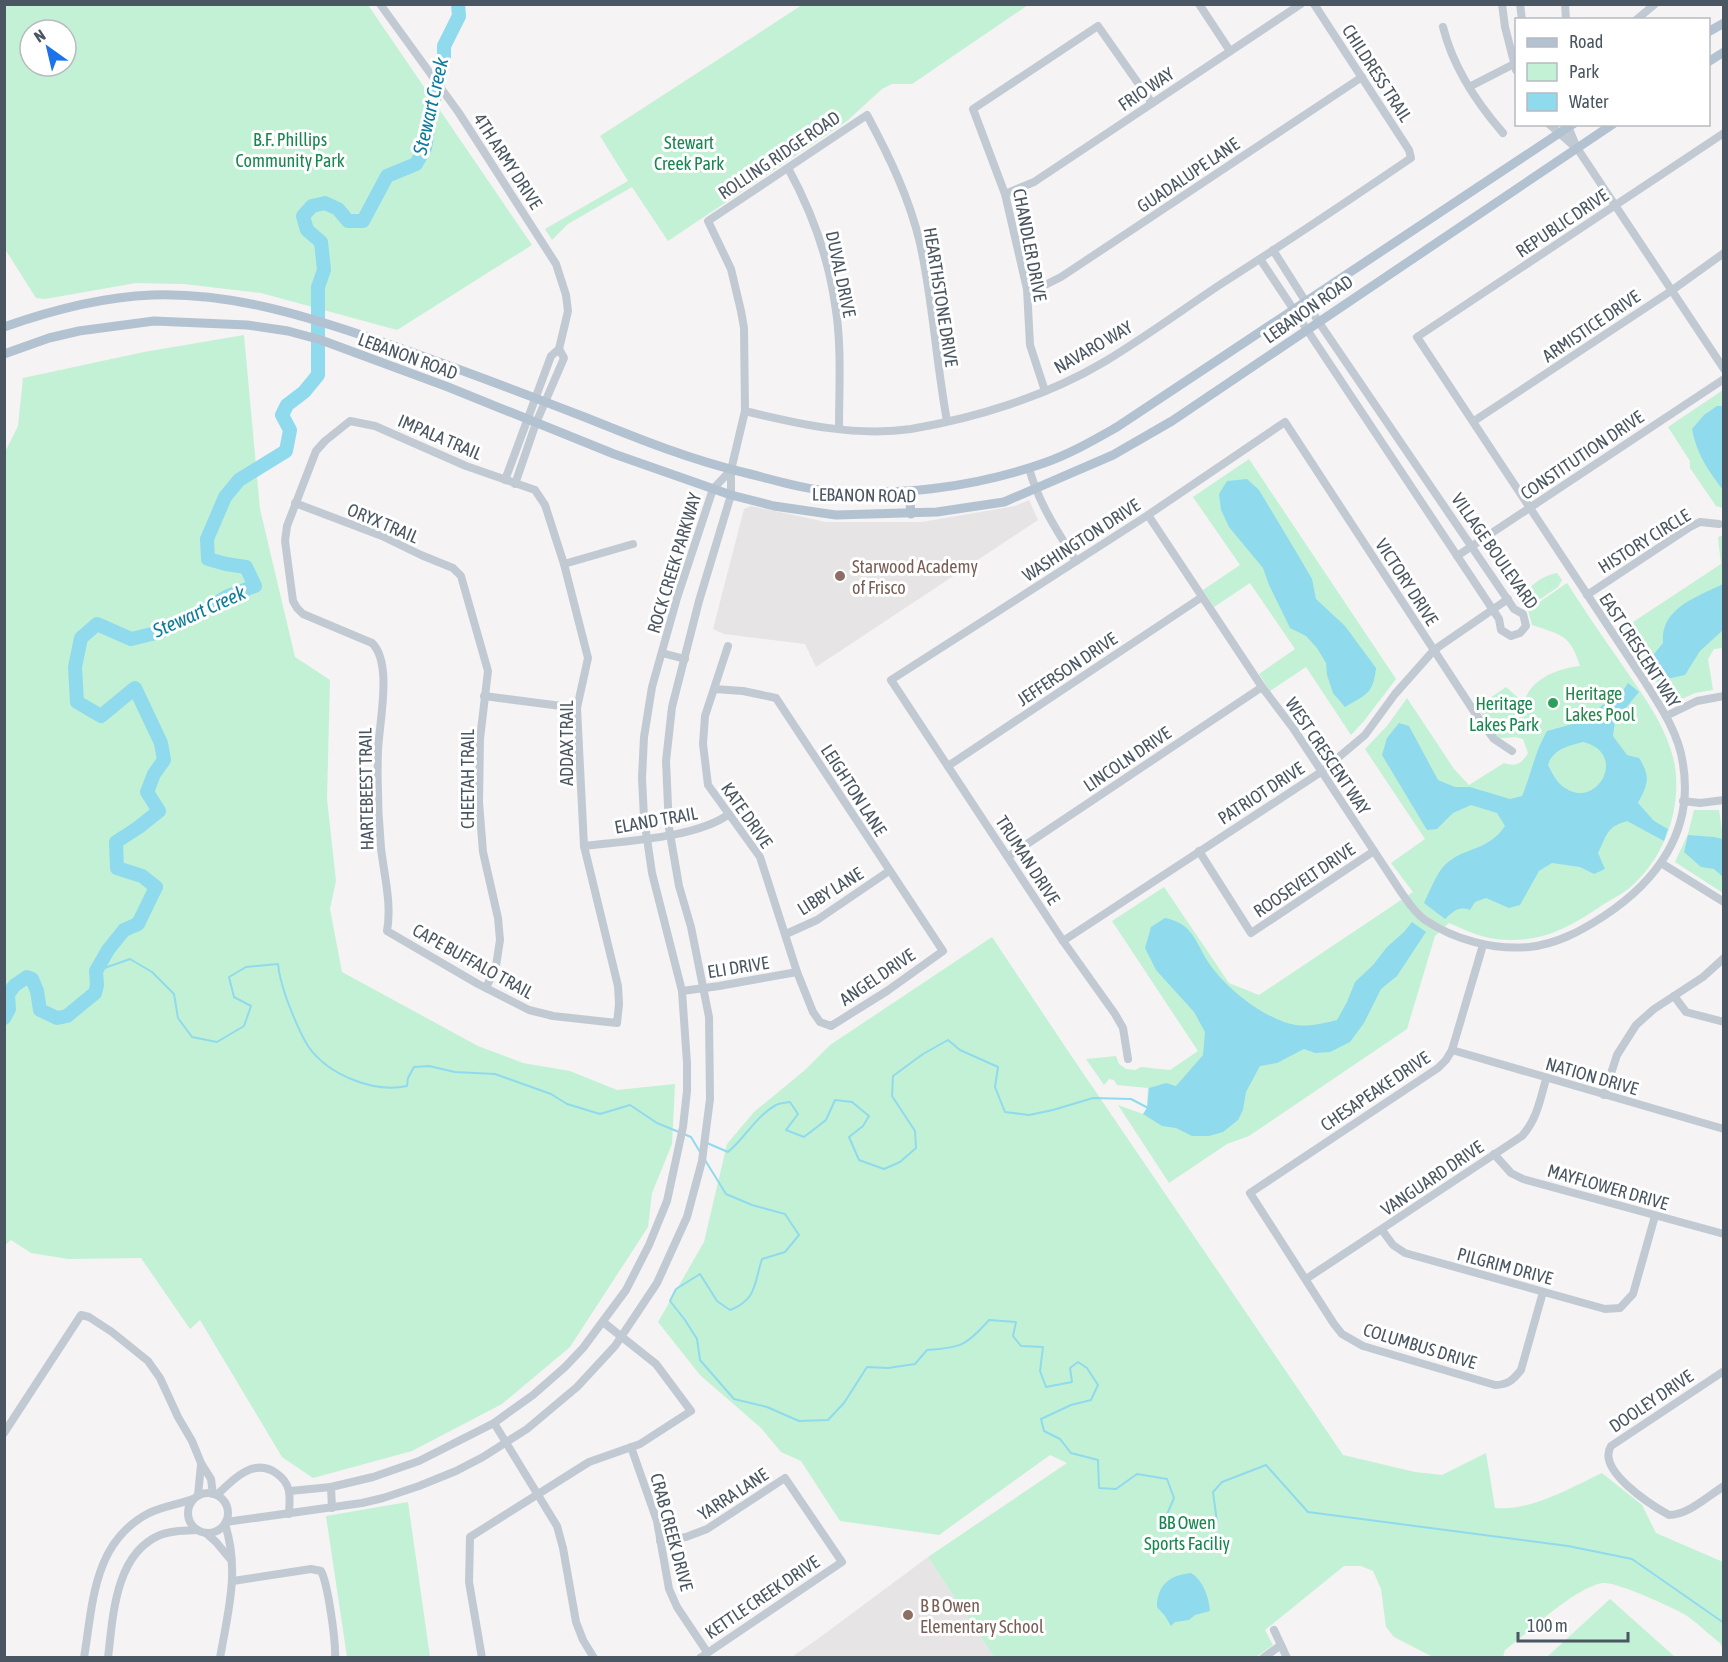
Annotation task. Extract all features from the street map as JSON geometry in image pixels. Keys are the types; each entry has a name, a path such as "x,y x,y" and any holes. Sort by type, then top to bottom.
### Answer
{"main road":[{"path":"1710,31 1724,23"},
{"path":"1710,61 1724,52"},
{"name":"LEBANON ROAD","path":"4,327 47,311 152,295 212,297 250,303 300,314 389,344 545,401 666,449 730,470 819,490 909,491 948,487 1029,468 1083,446 1117,427 1569,126"},
{"name":"LEBANON ROAD","path":"4,354 49,338 78,331 163,321 247,325 288,331 321,340 448,387 614,454 731,495 774,506 820,513 910,513 964,509 1004,502 1113,455 1172,421 1610,126"},
{"path":"909,491 910,513"}],"street":[{"name":"4TH ARMY DRIVE","path":"380,4 487,156 539,237 560,275 568,310 559,349 551,356 535,398 532,421 515,484"},
{"path":"1200,4 1230,51"},
{"name":"FRIO WAY","path":"1005,194 1034,182 1301,4"},
{"name":"CHILDRESS TRAIL","path":"1314,4 1409,150 1411,158"},
{"path":"1502,4 1505,27 1515,62"},
{"path":"1638,18 1655,4"},
{"name":"CHANDLER DRIVE","path":"1045,391 1030,345 1027,289 1005,194 973,109 1098,26 1152,103"},
{"path":"1443,27 1453,59 1469,87 1503,133"},
{"path":"1469,87 1515,66"},
{"name":"GUADALUPE LANE","path":"1027,289 1041,287 1061,277 1362,77"},
{"name":"ROLLING RIDGE ROAD","path":"745,411 741,311 731,269 708,221 867,115"},
{"name":"HEARTHSTONE DRIVE","path":"867,115 903,188 920,243 947,421"},
{"path":"1551,126 1577,148"},
{"path":"1570,126 1577,148 1724,369"},
{"name":"REPUBLIC DRIVE","path":"1417,337 1724,133"},
{"name":"NAVARO WAY","path":"745,411 783,421 839,429 892,430 947,421 1006,406 1045,391 1102,363 1411,158"},
{"name":"DUVAL DRIVE","path":"788,168 803,196 821,243 836,304 839,429"},
{"name":"VILLAGE BOULEVARD","path":"1260,259 1499,618 1501,630 1511,636 1520,633 1524,630 1526,620 1523,614 1515,609 1508,599 1344,360 1273,250"},
{"name":"ARMISTICE DRIVE","path":"1474,422 1724,254"},
{"name":"EAST CRESCENT WAY","path":"1417,337 1666,716 1679,746 1683,764 1683,801 1677,833 1661,863 1637,891 1587,927 1553,943 1530,947"},
{"name":"4TH ARMY DRIVE","path":"505,480 564,358 559,349"},
{"path":"1332,368 1344,360"},
{"name":"CONSTITUTION DRIVE","path":"1457,556 1724,379"},
{"path":"730,470 745,411"},
{"name":"IMPALA TRAIL","path":"295,503 316,451 345,424 353,421 375,426 466,466 515,484"},
{"name":"WASHINGTON DRIVE","path":"891,680 1148,515 1285,422"},
{"name":"VICTORY DRIVE","path":"1285,422 1487,730 1512,751"},
{"path":"1029,468 1035,488 1076,561"},
{"name":"ROCK CREEK PARKWAY","path":"290,1491 331,1487 373,1477 418,1461 494,1423 533,1395 565,1367 603,1322 626,1290 649,1245 667,1201 683,1127 687,1091 682,990 652,873 642,798 644,737 652,687 677,598 713,489 730,470"},
{"name":"ROCK CREEK PARKWAY","path":"225,1523 371,1501 431,1481 468,1465 541,1418 577,1387 604,1360 657,1282 687,1217 702,1161 710,1099 709,1017 691,927 679,886 670,834 666,760 672,707 699,601 731,495 730,470"},
{"name":"ADDAX TRAIL","path":"515,484 535,490 545,505 564,564 588,658 577,708 584,846 618,986 617,1023"},
{"name":"ORYX TRAIL","path":"295,503 382,536 458,572"},
{"name":"HARTEBEEST TRAIL","path":"295,503 286,526 285,538 293,601 298,610 377,647 385,676 378,745 378,788 381,847 389,909 387,931"},
{"name":"WEST CRESCENT WAY","path":"1148,515 1262,687 1293,728 1401,892 1419,915 1450,932 1483,945 1506,948 1530,947"},
{"name":"HISTORY CIRCLE","path":"1587,595 1690,526 1700,522 1719,525"},
{"path":"564,564 633,544"},
{"name":"CHEETAH TRAIL","path":"458,572 463,579 487,669 479,755 480,819 485,864 500,934 496,966 486,988"},
{"name":"JEFFERSON DRIVE","path":"948,766 1202,597"},
{"name":"PATRIOT DRIVE","path":"1062,941 1321,772 1365,735 1434,650 1508,599"},
{"name":"KATE DRIVE","path":"729,646 705,716 703,744 708,785 760,856 797,972 813,1012 820,1022 827,1026"},
{"path":"662,653 685,659"},
{"name":"TRUMAN DRIVE","path":"891,680 1009,856 1062,941 1116,1014 1123,1028 1128,1059"},
{"name":"LINCOLN DRIVE","path":"1009,856 1262,687"},
{"name":"LEIGHTON LANE","path":"714,689 743,690 776,698 943,951"},
{"path":"484,696 577,708"},
{"path":"1666,716 1697,701 1724,696"},
{"path":"1683,801 1724,801"},
{"name":"ELAND TRAIL","path":"584,846 647,838 708,826 729,814"},
{"name":"ROOSEVELT DRIVE","path":"1199,851 1251,933 1374,851"},
{"path":"1661,863 1724,902"},
{"name":"LIBBY LANE","path":"786,934 817,920 889,871"},
{"name":"CAPE BUFFALO TRAIL","path":"387,931 486,988 535,1012 617,1023"},
{"name":"CHESAPEAKE DRIVE","path":"1250,1193 1438,1068 1446,1060 1452,1050 1483,945"},
{"name":"ANGEL DRIVE","path":"827,1026 831,1026 887,991 943,951"},
{"path":"1604,1095 1617,1055 1636,1025 1654,1009 1703,977 1724,958"},
{"name":"ELI DRIVE","path":"682,990 797,972"},
{"path":"1674,996 1686,1012 1724,1022"},
{"name":"NATION DRIVE","path":"1452,1050 1724,1129"},
{"name":"VANGUARD DRIVE","path":"1306,1279 1522,1136 1536,1117 1546,1079"},
{"name":"MAYFLOWER DRIVE","path":"1494,1154 1511,1173 1522,1179 1724,1234"},
{"name":"COLUMBUS DRIVE","path":"1250,1193 1342,1334 1363,1346 1495,1385 1504,1385 1521,1370 1543,1292"},
{"name":"PILGRIM DRIVE","path":"1382,1230 1393,1245 1406,1253 1605,1309 1620,1308 1629,1301 1633,1294 1655,1216"},
{"path":"4,1433 81,1315 89,1317 112,1332 148,1361 160,1378 192,1441 201,1464 211,1479 215,1494 222,1498 228,1510 225,1523 230,1542 233,1581 220,1658"},
{"path":"482,1658 469,1582 470,1537 588,1462 651,1438 691,1412 658,1366 603,1322"},
{"name":"DOOLEY DRIVE","path":"1724,1371 1611,1446 1607,1452 1613,1470 1634,1490 1669,1515 1677,1515 1724,1486"},
{"path":"494,1423 558,1529 564,1548 575,1619 594,1658"},
{"name":"CRAB CREEK DRIVE","path":"631,1447 655,1515 666,1577 672,1595 707,1652"},
{"path":"197,1530 188,1518 188,1508 195,1497 202,1474 201,1464"},
{"path":"84,1658 99,1570 112,1546 125,1530 149,1513 195,1497 215,1494 246,1471 261,1466 285,1479 290,1491 289,1514"},
{"name":"YARRA LANE","path":"660,1541 686,1537 707,1529 785,1478 842,1562"},
{"path":"331,1487 332,1508"},
{"path":"206,1533 216,1532 225,1523"},
{"path":"108,1658 111,1629 122,1579 135,1554 145,1544 172,1531 197,1530 206,1533 231,1560"},
{"name":"KETTLE CREEK DRIVE","path":"699,1658 842,1562"},
{"path":"233,1581 311,1569 321,1570 328,1596 335,1658"},
{"path":"1274,1630 1287,1658"},
{"path":"1263,1658 1281,1645"}],"shaded area":[{"name":"Starwood Academy of Frisco","path":"1029,500 1038,520 816,667 805,644 724,634 713,629 744,509 751,506 826,522 922,522 1015,506"},
{"name":"B B Owen Elementary School","path":"928,1557 994,1657 790,1658 815,1641"}],"green space":[{"name":"B.F. Phillips Community Park","path":"4,5 368,5 532,245 397,330 261,293 184,284 136,283 45,299 36,298 5,249"},
{"name":"Stewart Creek Park","path":"802,5 1028,5 912,84 892,84 882,89 847,121 668,241 632,187 568,224 552,240 545,229 628,181 600,136"},
{"path":"244,335 260,509 295,657 330,680 327,799 336,881 330,909 342,972 478,1046 523,1063 570,1071 617,1090 675,1084 672,1144 652,1193 648,1227 570,1347 502,1404 412,1451 313,1478 282,1457 200,1320 190,1329 141,1258 68,1259 31,1253 11,1240 5,1245 4,454 18,426 23,378 144,352"},
{"path":"1723,390 1723,508 1716,506 1690,468 1690,461 1668,427"},
{"path":"1249,459 1396,679 1351,735 1306,667 1270,691 1259,674 1295,649 1250,583 1214,607 1203,590 1240,565 1193,497"},
{"path":"1723,535 1723,648 1714,649 1708,659 1713,690 1695,693 1671,704 1621,630 1721,564 1718,537"},
{"path":"1557,573 1562,580 1558,587 1530,606 1523,597 1526,592 1542,578"},
{"name":"Heritage Lakes Park","path":"1567,583 1647,701 1672,752 1676,798 1669,829 1655,858 1646,871 1627,889 1576,922 1552,933 1526,939 1496,939 1477,935 1449,923 1435,936 1407,1029 1249,1136 1227,1144 1169,1183 1118,1105 1143,1114 1147,1108 1148,1088 1117,1085 1114,1080 1109,1079 1104,1085 1086,1059 1116,1056 1119,1064 1126,1069 1135,1070 1141,1067 1170,1070 1198,1051 1112,921 1164,887 1229,983 1259,995 1413,892 1391,863 1425,839 1365,749 1387,726 1407,698 1454,769 1469,785 1504,763 1512,765 1521,762 1528,753 1523,739 1497,738 1477,707 1506,687 1524,705 1526,696 1537,682 1562,669 1580,666 1568,642 1557,634 1532,625 1528,610"},
{"path":"1694,810 1719,810 1723,837 1723,893 1675,862 1688,834"},
{"name":"BB Owen Sports Faciliy","path":"992,937 1343,1455 1415,1472 1442,1475 1486,1453 1495,1508 1523,1506 1537,1502 1602,1473 1642,1505 1656,1533 1723,1562 1723,1649 1720,1643 1684,1614 1631,1590 1603,1583 1579,1593 1552,1611 1505,1650 1503,1657 1433,1657 1394,1637 1386,1627 1381,1589 1373,1571 1361,1566 1344,1566 1265,1630 1273,1645 1256,1657 994,1657 928,1557 1067,1463 1050,1455 939,1535 840,1521 801,1461 781,1452 761,1428 700,1375 658,1322 704,1242 727,1144 754,1112 805,1070 830,1045"},
{"path":"408,1502 430,1657 347,1657 326,1516"},
{"path":"1610,1599 1675,1657 1547,1657"}],"water":[{"path":"1717,406 1723,406 1723,490 1704,462 1692,429 1704,415"},
{"path":"1247,479 1259,490 1312,579 1316,599 1345,626 1376,668 1373,684 1367,693 1345,707 1333,693 1326,663 1317,648 1306,636 1290,628 1263,568 1229,527 1221,510 1219,494 1227,481"},
{"path":"1723,584 1723,630 1700,651 1685,675 1657,681 1646,664 1663,643 1667,621 1682,605"},
{"path":"1628,683 1639,692 1615,721 1613,736 1627,755 1639,758 1643,765 1647,780 1638,803 1654,821 1668,829 1664,841 1627,821 1611,829 1603,841 1598,853 1605,869 1594,874 1580,867 1552,863 1539,871 1520,905 1509,908 1486,898 1475,902 1470,910 1459,909 1445,919 1424,903 1436,877 1445,865 1452,859 1490,841 1505,826 1497,813 1471,805 1453,813 1437,829 1427,830 1382,755 1387,738 1399,723 1409,726 1438,780 1455,787 1470,787 1510,799 1522,796 1547,731 1580,722 1624,689","holes":["1583,742 1597,748 1604,757 1606,767 1597,786 1588,792 1577,793 1565,788 1557,781 1548,765 1553,755 1567,747"]},
{"path":"1688,835 1723,839 1723,877 1714,869 1701,867 1684,852"},
{"path":"1165,918 1189,930 1211,966 1237,994 1272,1017 1296,1025 1337,1020 1355,982 1412,922 1426,932 1397,976 1381,989 1364,1023 1350,1042 1330,1052 1315,1053 1304,1049 1277,1063 1260,1066 1246,1092 1243,1110 1238,1120 1223,1132 1209,1136 1192,1136 1176,1128 1162,1126 1143,1114 1147,1108 1149,1088 1166,1083 1176,1086 1203,1055 1205,1032 1194,1012 1156,970 1145,948 1151,927"},
{"path":"1191,1573 1205,1589 1210,1611 1195,1615 1189,1620 1175,1622 1171,1626 1157,1607 1159,1593 1166,1582 1177,1576"}],"waterway":[{"name":"Stewart Creek","path":"4,1018 9,1009 8,994 15,985 27,977 32,979 37,991 40,1010 57,1018 67,1016 95,993 96,971 108,950 124,930 138,924 156,887 142,876 117,868 116,842 159,811 147,792 154,774 164,760 161,743 135,688 101,716 77,702 75,667 81,638 97,624 131,639 160,632 228,596 255,586 246,567 208,559 207,539 225,497 239,480 286,451 290,430 282,415 287,405 304,392 318,375 318,287 324,270 321,242 307,230 303,216 312,206 325,203 338,209 348,221 363,221 387,176 416,164 425,148 431,111 444,60 444,46 459,16 458,4"},
{"path":"96,971 130,959 152,972 174,994 178,1018 192,1037 217,1042 244,1026 251,1006 234,997 229,977 246,967 278,964 287,1000 308,1046 327,1065 352,1080 380,1087 407,1086 408,1078 414,1067 429,1066 455,1072 495,1074 551,1094 567,1104 600,1114 630,1105 657,1123 691,1137 700,1152"},
{"path":"707,1143 728,1152 769,1110 777,1104 790,1102 798,1114 786,1130 804,1137 826,1120 835,1100 852,1102 869,1116 863,1126 849,1137 859,1160 884,1169 900,1162 916,1148 915,1131 892,1096 893,1076 923,1054 948,1040 960,1050 998,1067 995,1087 1005,1112 1029,1115 1093,1098 1131,1099 1150,1109"},
{"path":"705,1160 726,1194 752,1205 785,1214 799,1235 785,1252 762,1259 753,1290 739,1306 730,1310 717,1301 700,1274 676,1289 670,1301 697,1339 700,1360 734,1399 767,1407 799,1421 828,1420 844,1403 867,1367 888,1368 915,1364 927,1350 948,1348 969,1340 989,1320 1016,1322 1013,1336 1021,1346 1043,1347 1040,1371 1046,1387 1072,1382 1070,1368 1078,1362 1087,1368 1098,1385 1091,1400 1071,1405 1041,1419 1044,1431 1060,1439 1071,1453 1098,1460 1099,1488 1116,1489 1137,1474 1167,1479 1174,1498 1165,1519 1174,1528 1217,1522 1213,1492 1222,1482 1266,1465 1308,1512 1568,1546 1632,1559 1724,1623"}],"place":[{"name":"Starwood Academy of Frisco","path":"840,576"},
{"name":"Heritage Lakes Pool","path":"1553,703"},
{"name":"B B Owen Elementary School","path":"908,1615"}]}
